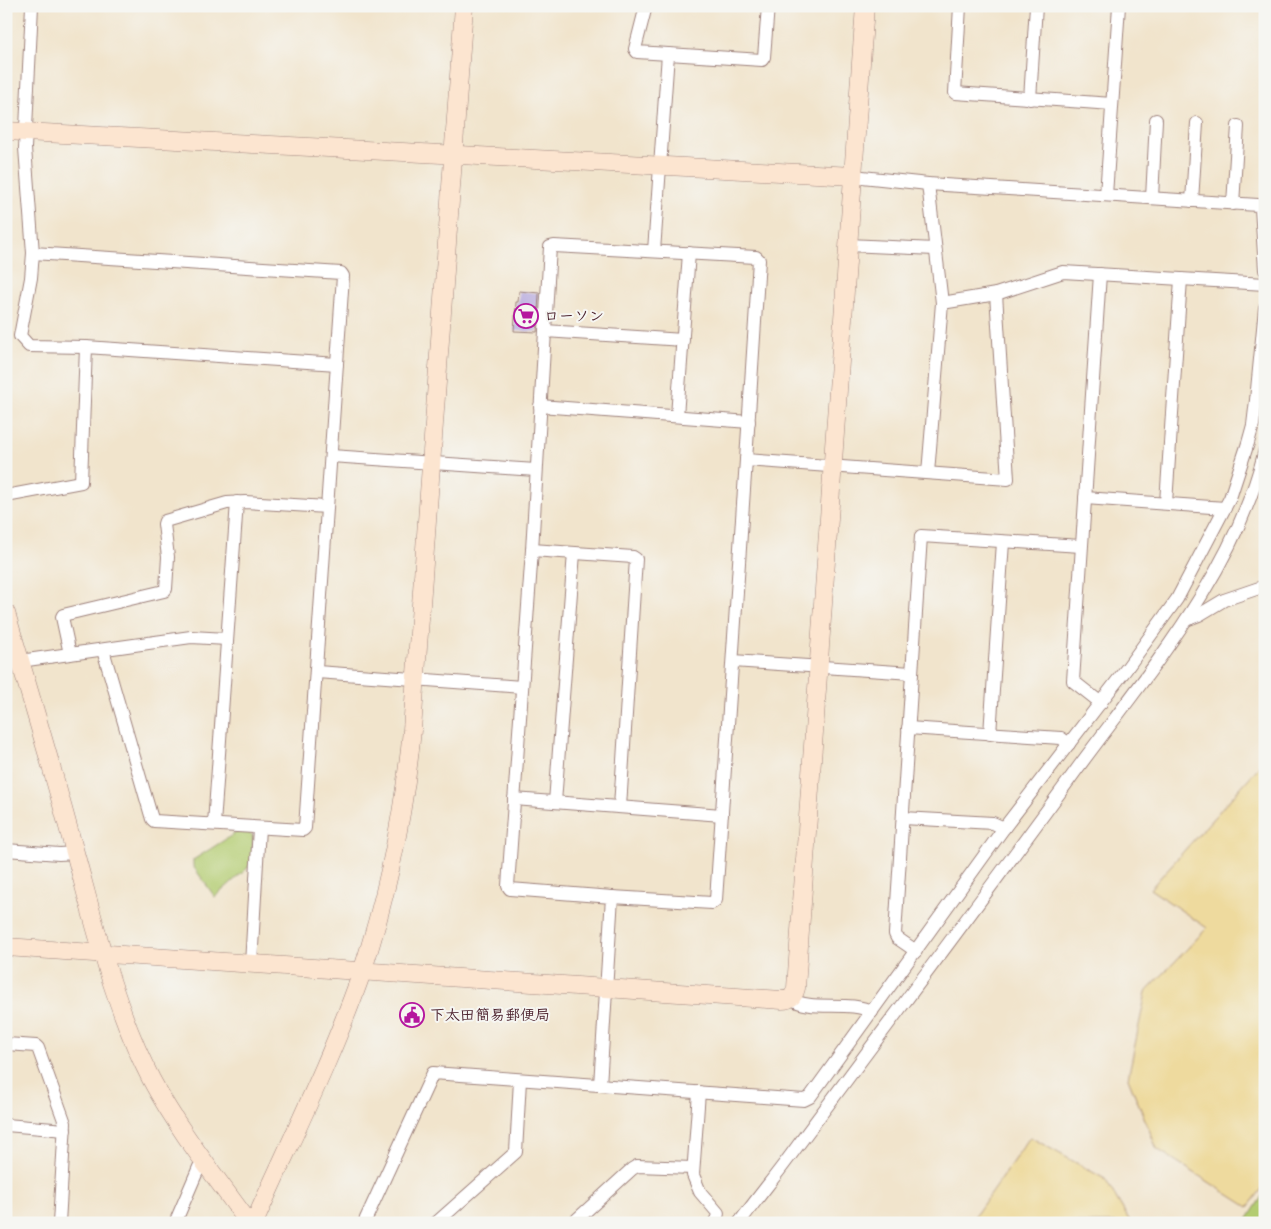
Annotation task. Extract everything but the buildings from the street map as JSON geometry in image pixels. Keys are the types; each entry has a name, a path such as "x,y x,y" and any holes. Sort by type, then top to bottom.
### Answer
{"street":[{"path":"32,6 25,148 33,253 31,278 20,336 28,346 86,347 338,364"},
{"path":"254,1223 339,1031 362,971 385,892 399,831 408,769 416,680 464,6"},
{"path":"646,6 635,49 637,52 762,60 764,57 768,6"},
{"path":"792,998 796,988 865,6"},
{"path":"960,6 955,93 1112,104"},
{"path":"1030,99 1036,6"},
{"path":"1106,195 1119,6"},
{"path":"654,252 668,54"},
{"path":"1152,198 1156,120"},
{"path":"1192,201 1197,123"},
{"path":"1233,204 1238,126"},
{"path":"6,131 852,176 928,184 1258,205 1262,208 1265,270"},
{"path":"928,184 942,303 928,474"},
{"path":"848,245 936,249"},
{"path":"554,246 654,252 756,257 759,260 716,900 712,903 510,889 508,886 532,550 550,248 554,246"},
{"path":"33,253 341,274 343,276 305,828 303,830 259,828 152,819 103,650"},
{"path":"678,416 689,253"},
{"path":"942,303 996,294 1062,272 1265,284"},
{"path":"1100,274 1073,681 1101,703"},
{"path":"1166,503 1181,279"},
{"path":"746,460 1008,479 996,294"},
{"path":"364,1223 433,1073 804,1100 810,1097 1004,828 1101,703 1177,599 1225,508 1236,482 1253,425 1265,308"},
{"path":"545,331 683,340"},
{"path":"6,496 81,482 86,347"},
{"path":"540,406 749,422"},
{"path":"740,1223 1020,848 1186,620 1224,554 1243,516 1256,482 1265,450"},
{"path":"331,456 536,470"},
{"path":"1085,498 1225,508"},
{"path":"70,654 63,615 166,589 168,557 165,521 215,506 237,502 327,507"},
{"path":"214,824 237,502"},
{"path":"916,951 894,934 921,536 1081,546"},
{"path":"990,734 1003,542"},
{"path":"532,550 633,557 636,559 620,807"},
{"path":"555,802 574,553"},
{"path":"1186,620 1224,600 1265,586"},
{"path":"6,613 102,954 134,1042 168,1109 249,1223"},
{"path":"20,661 191,637 227,639"},
{"path":"733,661 912,673"},
{"path":"316,672 522,687"},
{"path":"908,728 1061,738 1069,744"},
{"path":"514,799 722,815"},
{"path":"903,818 994,823 1004,828"},
{"path":"251,964 259,828"},
{"path":"6,850 58,854 75,853"},
{"path":"600,1085 612,897"},
{"path":"6,947 782,1000 792,998"},
{"path":"792,998 802,1004 863,1007 872,1012"},
{"path":"6,1044 36,1046 38,1048 65,1123 59,1223"},
{"path":"436,1223 516,1152 520,1080"},
{"path":"698,1092 693,1168 695,1183 718,1214 714,1223"},
{"path":"6,1125 65,1130"},
{"path":"175,1223 199,1167 204,1161"},
{"path":"573,1223 637,1166 693,1168"}],"green space":[{"path":"237,832 249,832 253,836 252,864 215,897 193,866 193,860"},
{"path":"1265,1192 1265,1223 1245,1223"}],"sand":[{"path":"1265,760 1265,1185 1248,1207 1157,1149 1128,1078 1146,992 1207,928 1150,889"},
{"path":"1030,1137 1105,1179 1131,1223 970,1223"}],"place":[{"name":"ローソン","path":"526,316"},
{"name":"下太田簡易郵便局","path":"412,1015"}]}
